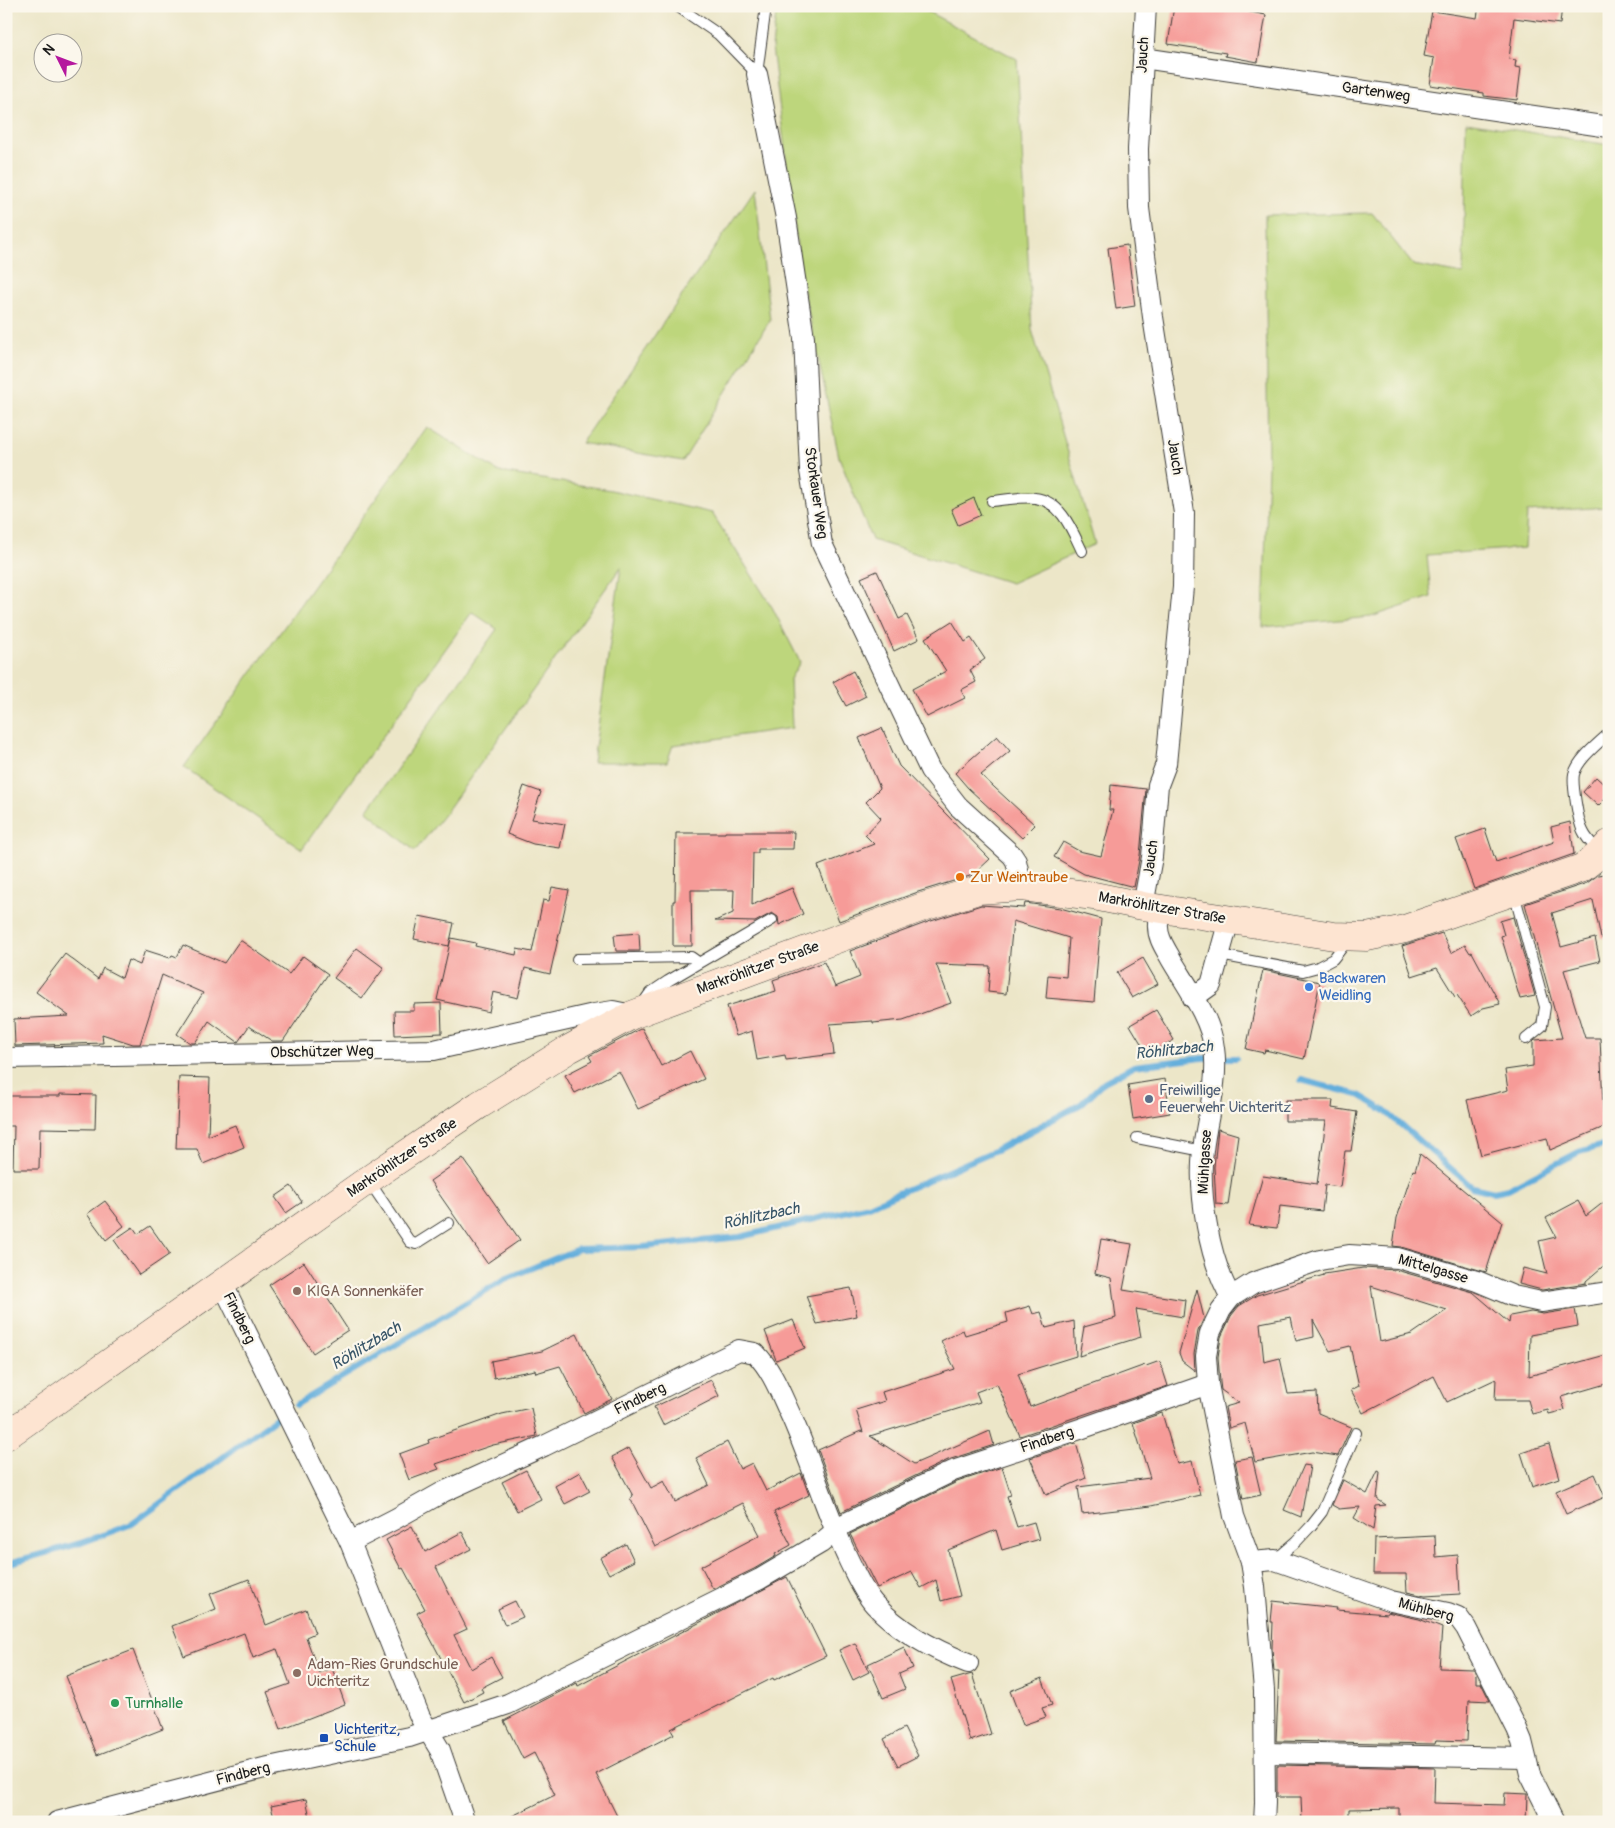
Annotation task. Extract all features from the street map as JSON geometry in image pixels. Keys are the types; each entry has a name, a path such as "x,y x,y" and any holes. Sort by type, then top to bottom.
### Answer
{"main road":[{"name":"Markröhlitzer Straße","path":"6,1436 368,1180 479,1105 569,1049 632,1015 923,907 978,890 1022,887 1094,896 1152,908 1334,936 1367,937 1386,934 1582,868 1605,849"}],"street":[{"name":"Jauch","path":"1146,6 1138,149 1139,208 1153,318 1184,512 1183,587 1166,764 1158,785 1152,858 1152,908"},
{"name":"Gartenweg","path":"1143,58 1609,127"},
{"name":"Storkauer Weg","path":"757,74 786,218 804,338 810,471 822,544 930,770 958,806 1016,860 1022,887"},
{"name":"Mühlgasse","path":"1152,908 1161,942 1208,1025 1214,1046 1216,1066 1203,1151 1201,1186 1206,1221 1222,1281 1231,1297"},
{"path":"1193,998 1211,985 1229,920"},
{"name":"Obschützer Weg","path":"6,1058 434,1050 594,1014 613,1011 632,1015"},
{"name":"Mittelgasse","path":"1231,1297 1253,1283 1320,1260 1349,1255 1398,1258 1470,1279 1513,1296 1541,1302 1609,1292"},
{"name":"Findberg","path":"222,1283 350,1542 420,1717 429,1732"},
{"path":"1231,1297 1220,1310 1210,1333 1206,1356 1208,1384 1234,1516 1251,1562 1255,1587 1264,1690 1264,1822"},
{"name":"Findberg","path":"350,1542 395,1520 443,1492 544,1446 739,1350 755,1352 770,1371 803,1443 836,1531"},
{"name":"Findberg","path":"57,1822 264,1768 429,1732 508,1704 760,1579 822,1543 844,1524 953,1471 1208,1384"},
{"path":"836,1531 861,1584 876,1606 915,1637 940,1652 968,1662"},
{"name":"Mühlberg","path":"1251,1562 1275,1560 1391,1601 1448,1613 1458,1617 1466,1628 1517,1729 1530,1774 1554,1822"},
{"path":"429,1732 440,1750 465,1822"},
{"path":"1265,1753 1525,1758"}],"lane":[{"path":"677,6 718,34 757,74"},
{"path":"757,74 766,6"},
{"path":"992,501 1035,498 1053,505 1069,524 1082,551"},
{"path":"1605,849 1588,841 1582,830 1576,803 1574,775 1582,760 1609,733"},
{"path":"1514,890 1545,1007 1542,1026 1526,1039"},
{"path":"632,1015 650,993 698,962 772,920"},
{"path":"1220,955 1303,971 1318,967 1333,959 1350,937"},
{"path":"577,959 691,957 698,962"},
{"path":"1137,1138 1203,1151"},
{"path":"368,1180 410,1242 416,1244 449,1223"},
{"path":"1275,1560 1297,1541 1322,1512 1356,1432"}],"green space":[{"path":"777,6 917,6 1017,59 1032,330 1095,544 1011,583 872,540 839,457 801,277 772,47"},
{"path":"1466,122 1609,145 1609,507 1527,512 1525,548 1427,555 1431,597 1371,617 1263,627 1268,466 1265,215 1372,213 1413,265 1463,274"},
{"path":"755,189 770,320 683,461 581,443"},
{"path":"427,427 499,472 611,490 712,513 772,607 800,662 790,679 792,728 673,745 667,762 593,762 621,567 446,812 415,851 367,811 497,629 472,612 302,849 184,767"}],"building":[{"path":"1174,6 1229,6 1229,8 1266,15 1258,62 1225,56 1226,53 1168,44"},
{"path":"1479,6 1562,6 1560,24 1514,18 1509,59 1516,60 1515,67 1521,68 1517,100 1484,96 1484,93 1430,85 1434,58 1424,56 1432,11 1477,18"},
{"path":"1127,245 1135,306 1116,309 1108,248"},
{"path":"974,498 981,515 958,525 951,509"},
{"path":"877,571 899,619 907,615 919,639 894,651 861,578"},
{"path":"952,621 965,642 971,638 985,659 970,670 976,682 961,690 965,698 927,717 912,689 946,671 925,638"},
{"path":"853,671 866,696 846,706 833,682"},
{"path":"882,728 899,766 990,859 973,875 918,892 839,921 818,866 874,844 865,835 881,818 866,802 880,788 859,738"},
{"path":"997,736 1010,751 981,775 1035,825 1022,838 968,788 955,773"},
{"path":"1596,777 1609,789 1609,795 1598,806 1583,792"},
{"path":"1111,785 1146,789 1140,855 1134,887 1084,874 1054,857 1063,842 1079,851 1101,856 1113,810 1109,810"},
{"path":"524,786 541,792 532,819 565,824 560,848 533,844 507,834"},
{"path":"1570,822 1574,854 1474,889 1456,839 1485,829 1496,862 1554,842 1551,827"},
{"path":"794,832 793,849 758,849 758,853 753,853 752,905 792,888 803,914 779,925 778,917 772,913 755,922 715,921 733,913 734,890 691,890 692,946 673,946 676,833"},
{"path":"1609,873 1609,937 1601,938 1593,900 1552,913 1561,947 1595,938 1600,961 1564,970 1585,1038 1600,1038 1604,1127 1550,1150 1547,1138 1481,1155 1467,1100 1508,1090 1505,1070 1533,1066 1533,1042 1535,1040 1562,1038 1525,904 1587,883 1598,875"},
{"path":"552,887 569,890 550,974 525,968 518,998 493,992 489,1012 437,1000 451,938 476,943 475,946 516,955 517,949 532,952 543,900 549,901"},
{"path":"1025,903 1060,908 1101,919 1094,1002 1046,998 1048,975 1066,977 1069,938 1013,921 1006,994 988,992 990,966 936,964 951,1003 903,1020 830,1024 834,1054 786,1060 785,1055 757,1060 752,1031 736,1036 727,1006 776,991 773,980 824,962 835,987 860,977 850,951 928,922 981,905 1024,908"},
{"path":"419,916 454,923 449,946 414,939"},
{"path":"1513,917 1535,996 1520,999 1501,936 1504,935 1500,921"},
{"path":"639,933 640,951 616,951 614,935"},
{"path":"1442,933 1451,953 1465,945 1470,953 1472,952 1500,1004 1483,1008 1471,1016 1457,995 1455,997 1437,968 1412,976 1402,946"},
{"path":"240,940 289,974 303,956 328,974 283,1041 272,1041 249,1026 238,1042 209,1021 195,1043 190,1043 177,1034 203,993 162,975 140,1044 133,1044 102,1034 103,1043 15,1046 14,1019 69,1016 36,992 65,954 98,979 103,968 122,978 128,960 140,965 145,950 170,958 172,955 177,957 183,945 224,963"},
{"path":"357,948 384,968 362,998 334,978"},
{"path":"1143,958 1158,984 1132,998 1117,973"},
{"path":"1263,970 1320,982 1304,1059 1265,1050 1264,1053 1246,1049"},
{"path":"441,1003 442,1033 395,1035 394,1011 414,1011 414,1004"},
{"path":"1156,1010 1174,1040 1148,1055 1130,1025"},
{"path":"642,1028 661,1066 690,1051 704,1079 638,1109 619,1071 575,1093 565,1075 592,1061 589,1056"},
{"path":"179,1077 210,1078 208,1136 235,1125 244,1147 203,1164 197,1149 176,1149"},
{"name":"Freiwillige Feuerwehr Uichteritz","path":"1165,1079 1170,1113 1133,1119 1128,1085"},
{"path":"60,1094 96,1095 95,1129 40,1128 39,1169 13,1169 14,1126 6,1126 6,1096 60,1096"},
{"path":"1285,1100 1333,1100 1332,1108 1357,1112 1351,1151 1345,1151 1340,1187 1325,1185 1322,1211 1280,1206 1277,1228 1249,1225 1263,1176 1317,1184 1326,1121 1285,1121"},
{"path":"1218,1129 1238,1135 1228,1205 1216,1204 1214,1167"},
{"path":"1420,1154 1502,1222 1486,1272 1393,1246 1397,1218"},
{"path":"463,1158 520,1240 487,1263 430,1181"},
{"path":"291,1186 302,1202 286,1213 275,1197"},
{"path":"1609,1198 1609,1261 1586,1283 1542,1290 1519,1284 1523,1268 1547,1274 1539,1241 1556,1237 1546,1218 1578,1201 1586,1216"},
{"path":"105,1201 124,1226 106,1240 87,1214"},
{"path":"150,1226 170,1254 139,1275 114,1240 133,1227 138,1234"},
{"path":"1101,1239 1132,1244 1123,1290 1185,1300 1183,1317 1136,1309 1141,1337 1079,1356 1084,1327 1116,1318 1111,1278 1095,1274"},
{"path":"304,1262 348,1330 313,1353 269,1285"},
{"path":"1363,1268 1396,1270 1473,1292 1509,1323 1510,1316 1531,1312 1543,1314 1575,1309 1578,1326 1530,1335 1529,1376 1609,1354 1609,1383 1561,1397 1565,1410 1549,1414 1548,1410 1532,1414 1528,1400 1495,1400 1496,1379 1447,1402 1434,1376 1363,1413 1351,1390 1359,1386 1350,1346 1330,1351 1313,1320 1314,1337 1296,1341 1291,1317 1260,1323 1264,1362 1280,1358 1288,1394 1317,1392 1318,1413 1351,1427 1338,1456 1312,1452 1255,1462 1245,1423 1229,1428 1225,1407 1239,1403 1221,1390 1218,1357 1221,1337 1231,1316 1239,1306 1257,1295 1324,1274","holes":["1371,1286 1447,1310 1412,1334 1380,1342"]},
{"path":"851,1288 857,1316 817,1324 806,1296"},
{"path":"1197,1289 1204,1318 1198,1331 1194,1354 1195,1371 1182,1361 1179,1353"},
{"path":"1030,1306 1033,1314 1041,1312 1046,1328 1074,1321 1076,1356 1018,1374 1030,1407 1160,1361 1168,1386 1020,1436 997,1384 976,1392 980,1402 870,1436 914,1464 990,1431 994,1445 948,1460 841,1512 818,1450 861,1431 863,1432 856,1410 885,1401 882,1392 955,1369 941,1341 963,1330 965,1335 1008,1322 1006,1313"},
{"path":"793,1320 805,1348 776,1360 765,1331"},
{"path":"577,1334 598,1377 612,1399 584,1413 560,1366 536,1373 535,1370 494,1378 491,1361 542,1351"},
{"path":"711,1380 719,1396 663,1425 654,1407"},
{"path":"531,1408 537,1436 493,1445 436,1464 439,1469 409,1480 399,1454 429,1443 428,1440 502,1414"},
{"path":"1162,1413 1177,1464 1192,1461 1200,1495 1151,1506 1082,1514 1078,1487 1150,1478 1133,1423"},
{"path":"727,1442 740,1469 752,1463 766,1491 801,1473 809,1495 774,1512 791,1545 754,1569 713,1589 701,1566 760,1535 743,1503 655,1547 630,1498 633,1496 612,1457 629,1448 651,1488 664,1481 675,1502 709,1485 696,1458"},
{"path":"1076,1443 1086,1478 1046,1495 1030,1458"},
{"path":"1549,1444 1559,1478 1532,1487 1521,1453"},
{"path":"1252,1457 1261,1495 1243,1499 1235,1460"},
{"path":"1304,1465 1310,1466 1301,1517 1284,1510"},
{"path":"1002,1467 1011,1495 1007,1496 1017,1527 1034,1522 1039,1539 1002,1550 996,1530 948,1550 960,1596 941,1601 936,1580 921,1588 912,1572 877,1588 850,1534 957,1482"},
{"path":"526,1470 541,1499 517,1511 502,1482"},
{"path":"1378,1471 1380,1472 1377,1499 1386,1505 1376,1506 1373,1530 1354,1518 1360,1507 1339,1509 1332,1505 1343,1480 1367,1494"},
{"path":"580,1472 590,1491 565,1504 555,1486"},
{"path":"1595,1474 1605,1497 1566,1514 1556,1491"},
{"path":"412,1526 425,1552 462,1532 471,1549 436,1567 467,1629 454,1635 471,1669 491,1657 502,1677 481,1688 483,1692 464,1702 417,1613 425,1609 386,1540"},
{"path":"1435,1536 1436,1557 1458,1555 1460,1594 1425,1596 1407,1592 1406,1574 1373,1574 1374,1539"},
{"path":"626,1544 634,1561 609,1574 600,1558"},
{"path":"787,1577 826,1656 774,1680 773,1678 671,1729 674,1734 596,1774 620,1822 500,1822 555,1795 534,1753 523,1759 504,1721 577,1683 578,1686"},
{"path":"249,1579 266,1625 306,1609 315,1633 306,1637 319,1673 332,1668 345,1704 281,1729 267,1692 290,1684 277,1649 253,1658 244,1633 184,1656 172,1626 216,1609 210,1594"},
{"path":"515,1601 523,1617 505,1625 498,1609"},
{"path":"1273,1601 1337,1608 1336,1610 1387,1614 1387,1612 1419,1619 1442,1628 1439,1668 1474,1669 1476,1683 1481,1683 1490,1701 1469,1700 1467,1741 1436,1740 1435,1744 1276,1741 1279,1671 1274,1671 1272,1649 1273,1622 1271,1622"},
{"path":"855,1643 869,1672 853,1680 839,1650"},
{"path":"904,1647 913,1668 899,1674 905,1689 883,1698 868,1664"},
{"name":"Turnhalle","path":"133,1650 163,1729 97,1755 66,1676"},
{"path":"972,1674 991,1734 970,1741 951,1680"},
{"path":"1042,1678 1052,1705 1042,1708 1046,1717 1023,1725 1010,1691"},
{"path":"904,1728 918,1756 898,1766 884,1739"},
{"path":"1277,1765 1435,1768 1434,1803 1504,1805 1505,1793 1527,1794 1526,1822 1399,1822 1399,1808 1349,1809 1349,1822 1302,1822 1301,1797 1277,1797"},
{"path":"306,1799 311,1822 275,1822 271,1806"}],"waterway":[{"name":"Röhlitzbach","path":"296,1405 505,1279 578,1249 643,1247 740,1237 869,1206 996,1150 1081,1104 1104,1082 1134,1066 1202,1058 1236,1058"},
{"name":"Röhlitzbach","path":"1301,1080 1359,1095 1385,1111 1472,1187 1494,1192 1508,1189 1579,1152 1600,1146 1609,1147"},
{"name":"Röhlitzbach","path":"6,1564 81,1543 132,1524 276,1418"}],"place":[{"name":"Zur Weintraube","path":"960,877"},
{"name":"Backwaren Weidling","path":"1309,987"},
{"name":"Freiwillige Feuerwehr Uichteritz","path":"1149,1099"},
{"name":"KIGA Sonnenkäfer","path":"297,1291"},
{"name":"Adam-Ries Grundschule Uichteritz","path":"297,1673"},
{"name":"Turnhalle","path":"115,1703"},
{"name":"Uichteritz, Schule","path":"324,1738"}]}
